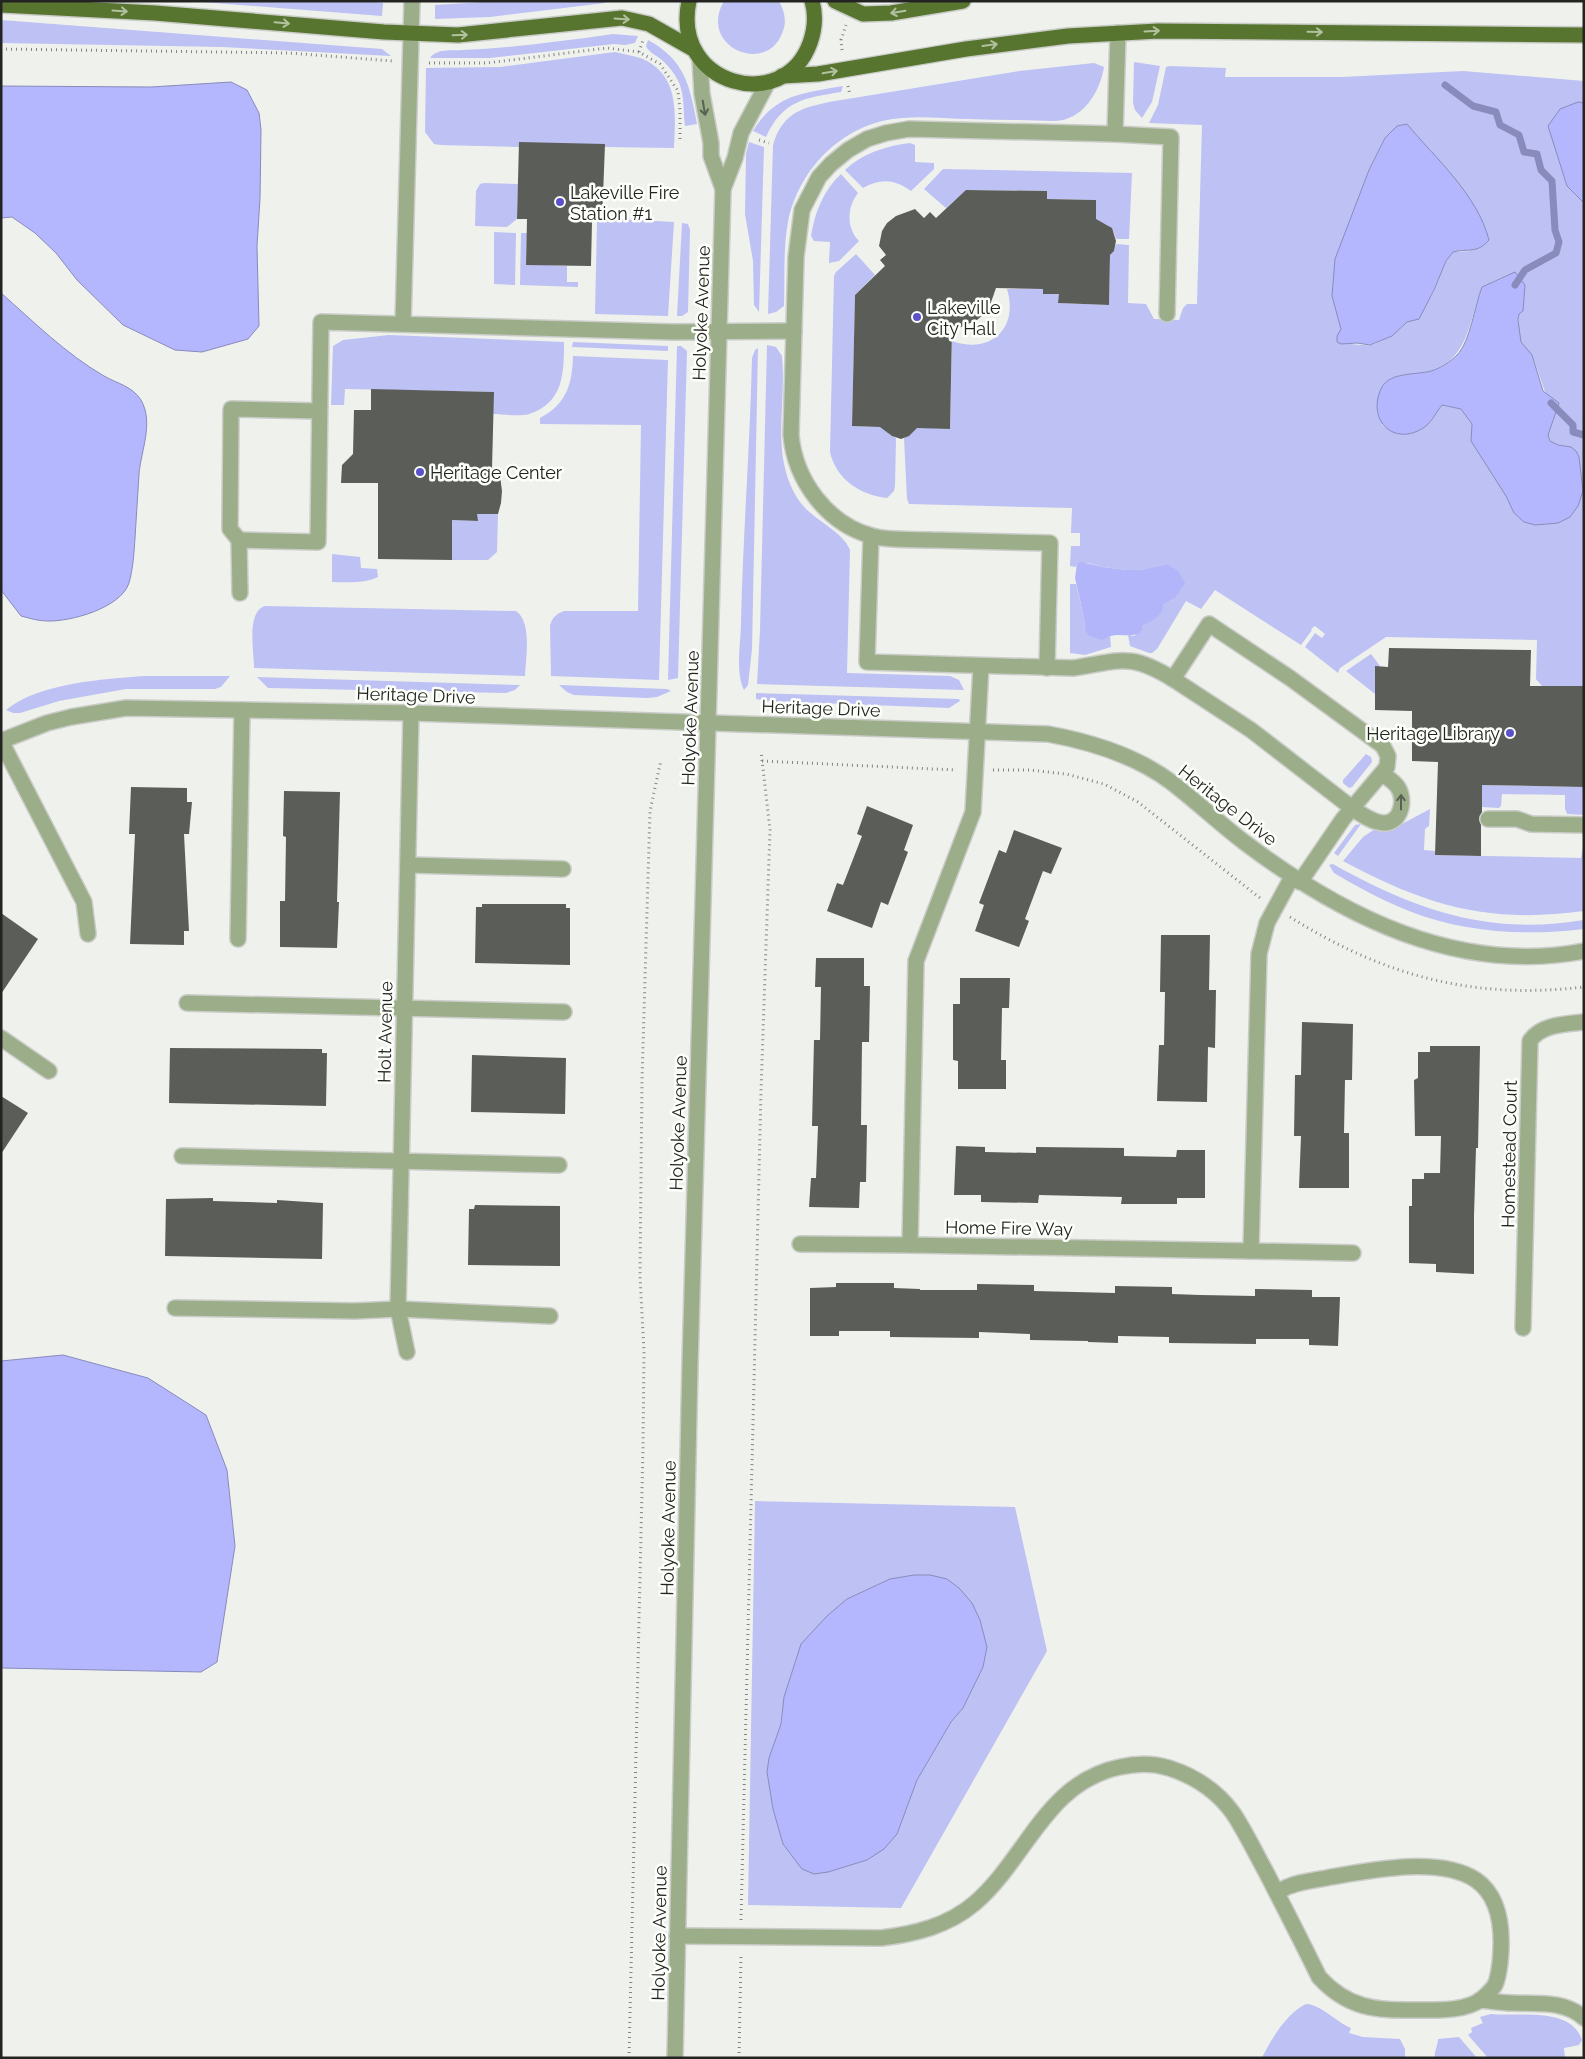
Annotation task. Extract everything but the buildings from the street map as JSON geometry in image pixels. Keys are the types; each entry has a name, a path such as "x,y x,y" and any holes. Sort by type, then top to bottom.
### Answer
{"main road":[{"path":"689,1 686,18 688,34 696,54"},
{"path":"775,79 802,59 809,47 815,21 812,1"},
{"path":"835,1 864,14 891,13 963,1"},
{"path":"1,5 458,36 622,18 649,24 696,54 708,68 730,81 756,84 775,79 845,70 1010,42 1118,33 1158,31 1584,35"}],"street":[{"path":"403,324 412,1"},
{"path":"1115,134 1118,33"},
{"name":"Holyoke Avenue","path":"696,54 711,156 723,189"},
{"name":"Holyoke Avenue","path":"676,2058 690,1355 723,189 735,158 740,133 775,79"},
{"path":"1047,668 1050,543 898,539 871,536 845,523 822,505 808,486 792,447 790,435 797,248 802,210 819,177 831,164 848,150 867,139 886,133 909,129 1171,137 1167,314"},
{"path":"239,540 318,542 320,322 578,330 794,331"},
{"path":"240,593 239,540 230,529 231,409 319,411"},
{"path":"871,536 867,662 1073,668 1131,660 1146,664 1173,679 1251,730 1352,808 1380,822 1386,823 1396,817 1402,806 1400,792 1394,782 1382,774"},
{"path":"1173,679 1209,624 1290,678 1383,746 1388,760 1382,774 1343,819 1275,907 1264,930 1259,954 1251,1251"},
{"path":"910,1245 916,961 973,812 981,666"},
{"name":"Heritage Drive","path":"1,741 47,723 98,711 126,708 411,713 1048,734 1093,744 1114,751 1144,765 1170,781 1229,831 1296,879 1380,926 1442,946 1472,953 1543,956 1584,952"},
{"path":"238,939 242,710"},
{"name":"Holt Avenue","path":"407,1352 398,1309 411,713"},
{"path":"1,741 84,902 88,934"},
{"path":"1488,819 1517,819 1531,824 1584,825"},
{"path":"408,865 563,869"},
{"path":"187,1003 564,1012"},
{"name":"Homestead Court","path":"1523,1328 1530,1041 1535,1033 1546,1028 1584,1022"},
{"path":"1,1038 49,1071"},
{"path":"182,1156 559,1165"},
{"name":"Home Fire Way","path":"800,1244 1353,1253"},
{"path":"175,1308 354,1311 398,1309 550,1316"},
{"path":"677,1936 881,1938 922,1931 946,1922 964,1911 984,1894 1058,1800 1089,1776 1101,1771 1139,1764 1164,1766 1198,1780 1216,1794 1232,1812 1277,1893 1319,1976 1329,1987 1348,2000 1372,2009 1388,2010 1443,2010 1457,2008 1480,2000 1553,2004 1566,2007 1584,2018"},
{"path":"1277,1893 1290,1886 1308,1881 1381,1870 1434,1867 1464,1874 1477,1880 1494,1903 1500,1924 1501,1955 1495,1984 1480,2000"}],"path":[{"path":"850,95 841,40 852,10"},
{"path":"1,49 289,53 448,64 487,63 620,48 648,55 660,64 678,91 680,142"},
{"path":"739,2058 761,1121 770,830 761,751"},
{"path":"629,2058 644,1390 640,1276 642,1080 650,811 661,760"},
{"path":"762,761 976,770 1030,770 1057,773 1104,784 1138,802 1259,898 1351,951 1413,975 1449,984 1530,992 1584,987"}],"shaded area":[{"path":"189,1 366,1 383,3 382,16"},
{"path":"501,1 605,1 605,3 490,17 435,19 435,5"},
{"path":"724,1 779,1 784,12 785,23 775,45 764,52 751,54 738,51 727,43 720,32 718,17"},
{"path":"1,20 382,49 391,56 222,47 1,43"},
{"path":"613,34 638,36 635,43 625,45 614,44 490,58 430,58 437,53 445,51 519,46"},
{"path":"648,40 670,56 684,75 692,98 697,124 685,126 680,84 671,69 647,48"},
{"path":"615,52 649,62 666,79 674,100 674,148 605,147 605,144 519,147 441,145 434,144 425,132 426,68 500,67"},
{"path":"1134,62 1160,66 1152,102 1142,118 1135,110 1133,103"},
{"path":"1094,63 1104,67 1099,86 1082,110 1074,116 1065,119 1055,121 903,118 882,121 863,128 844,138 828,150 814,166 794,202 785,242 784,306 776,312 768,314 773,145 783,125 796,112 835,101 1019,71"},
{"path":"1166,67 1226,68 1225,77 1342,77 1463,71 1584,81 1584,103 1578,102 1553,140 1567,186 1584,203 1584,686 1542,686 1536,679 1537,640 1386,637 1340,668 1338,673 1305,647 1315,633 1322,638 1325,634 1315,626 1301,645 1215,590 1201,609 1186,601 1157,649 1149,653 1130,646 1128,635 1134,636 1163,605 1175,598 1167,564 1140,570 1103,567 1088,563 1077,564 1076,567 1070,566 1071,546 1080,546 1080,533 1071,533 1072,508 909,504 907,499 904,438 912,433 912,427 950,429 952,341 979,344 990,341 999,335 1009,316 1010,303 1007,289 1043,289 1043,294 1059,294 1059,303 1109,305 1110,255 1114,251 1116,244 1129,245 1128,303 1146,304 1154,319 1179,320 1183,308 1187,304 1197,304 1202,125 1149,123 1158,105","holes":["1407,124 1417,136 1470,251 1453,252 1446,261 1433,293 1422,308 1397,331 1371,345 1337,342 1341,329 1336,259 1369,170 1385,138 1397,126","1501,278 1525,285 1523,311 1519,314 1518,331 1521,342 1534,360 1554,418 1548,435 1551,442 1571,447 1579,457 1579,465 1558,523 1535,525 1524,522 1514,513 1506,495 1471,441 1472,424 1461,409 1442,405 1429,420 1408,432 1391,430 1382,425 1391,378 1433,370 1445,364 1454,356 1466,335 1482,287"]},
{"path":"231,82 247,90 259,113 261,130 257,246 259,326 248,339 202,352 175,350 123,325 77,280 56,253 35,233 12,217 1,218 1,86 151,87"},
{"path":"843,86 841,92 806,99 788,108 780,115 766,137 753,131 771,109 781,102 803,94"},
{"path":"1578,102 1584,103 1584,203 1567,186 1548,126 1560,109"},
{"path":"1407,124 1465,192 1483,223 1489,240 1477,249 1453,252 1446,261 1419,319 1407,322 1392,336 1370,345 1357,343 1341,344 1337,342 1337,336 1341,329 1332,296 1335,259 1369,170 1385,138 1397,126"},
{"path":"749,142 764,147 759,312 754,305 753,261 745,214 746,154"},
{"path":"910,143 915,145 915,162 934,163 934,169 911,191 899,184 887,181 881,181 863,188 845,170 859,159 875,151"},
{"path":"943,169 1132,173 1129,239 1116,239 1109,226 1096,222 1096,200 1047,199 1047,191 967,190 946,208 924,189"},
{"path":"841,174 858,193 850,211 850,224 859,241 839,261 829,263 830,242 814,241 811,236 821,202 829,187"},
{"path":"480,184 518,184 517,219 507,227 475,226 476,191"},
{"path":"602,218 674,222 668,316 595,314 597,222 602,222"},
{"path":"682,223 688,224 690,230 688,312 682,316 677,316"},
{"path":"494,232 516,233 515,285 494,284"},
{"path":"521,233 527,233 526,264 567,266 567,282 578,282 578,287 520,285"},
{"path":"856,254 875,275 855,295 852,426 889,427 889,434 896,438 895,486 894,491 887,498 868,493 851,484 838,470 830,452 834,276"},
{"path":"1515,272 1525,285 1523,311 1519,314 1518,320 1521,342 1532,355 1543,391 1559,403 1548,435 1550,441 1558,445 1571,447 1579,457 1583,491 1578,506 1570,517 1558,523 1535,525 1524,522 1514,513 1506,496 1471,441 1472,424 1461,409 1442,405 1426,426 1415,432 1404,434 1394,432 1386,427 1380,420 1377,410 1378,399 1386,382 1397,376 1435,370 1457,355 1462,349 1469,333 1482,287"},
{"path":"1,293 77,358 104,376 133,391 141,400 145,409 147,427 140,465 134,555 129,583 116,600 106,606 94,612 68,619 44,621 21,616 1,590"},
{"path":"389,335 564,342 560,385 549,402 541,409 529,414 520,415 493,414 493,392 345,389 344,405 331,405 333,346 343,340"},
{"path":"573,342 668,346 668,351 572,347"},
{"path":"767,345 776,347 782,356 782,449 791,485 800,502 812,514 835,531 850,550 847,673 950,676 959,680 964,690 757,684"},
{"path":"677,346 681,346 687,351 678,678 668,680"},
{"path":"758,348 752,649 748,685 744,690 741,683 739,657 743,556 752,358 755,350"},
{"path":"573,356 668,360 659,680 551,676 550,625 557,615 564,611 638,611 641,425 540,424 540,418 562,400 566,392 571,376"},
{"path":"477,514 498,514 497,552 488,560 452,560 452,520 477,521"},
{"path":"332,554 360,557 361,568 377,569 378,577 361,582 332,582"},
{"path":"1081,562 1128,570 1140,570 1167,564 1178,571 1185,583 1175,598 1163,605 1159,615 1143,626 1140,633 1135,635 1117,635 1102,640 1088,635 1085,630 1075,578 1077,564"},
{"path":"1070,584 1076,584 1085,630 1110,635 1111,647 1085,655 1070,653"},
{"path":"265,606 516,611 521,616 526,631 525,676 254,668 253,624 259,610"},
{"path":"1371,654 1380,666 1375,694 1346,671"},
{"path":"145,676 230,676 221,687 215,689 126,689 59,701 20,713 6,710 19,701 53,688 91,681"},
{"path":"257,677 520,685 515,690 506,693 268,688"},
{"path":"559,685 667,689 671,691 657,697 647,698 574,695"},
{"path":"756,693 959,699 960,701 949,708 767,701 756,699"},
{"path":"1366,754 1371,757 1372,762 1352,787 1349,788 1343,783 1343,780"},
{"path":"1482,785 1584,787 1584,815 1567,814 1565,795 1502,794 1501,806 1499,808 1482,807"},
{"path":"1430,809 1429,826 1425,829 1424,850 1435,851 1435,855 1581,858 1584,841 1584,911 1518,915 1488,913 1459,908 1403,890 1343,861 1363,837 1375,829 1383,832 1389,831"},
{"path":"1361,824 1338,856 1334,853 1355,825"},
{"path":"1333,864 1393,894 1423,906 1454,915 1484,921 1516,924 1549,924 1584,920 1584,929 1517,932 1495,931 1452,924 1409,911 1361,889 1334,873 1329,865"},
{"path":"63,1355 148,1378 206,1415 227,1470 235,1546 217,1662 201,1672 1,1668 1,1361"},
{"path":"755,1501 1015,1507 1047,1651 901,1908 748,1905","holes":["890,1579 983,1667 963,1708 951,1722 917,1780 897,1834 867,1860 828,1872 791,1855 783,1844 773,1809 767,1772 781,1724 784,1697 801,1644 847,1599"]},
{"path":"914,1575 930,1575 947,1579 959,1588 972,1603 980,1620 987,1647 983,1667 963,1708 951,1722 917,1780 897,1834 884,1849 867,1860 828,1872 814,1874 802,1869 783,1844 773,1809 767,1772 769,1758 781,1724 784,1697 801,1644 827,1616 847,1599 890,1579"},
{"path":"1306,2004 1318,2007 1351,2028 1349,2033 1363,2037 1400,2039 1405,2049 1405,2058 1262,2058 1286,2020"},
{"path":"1491,2014 1543,2015 1556,2018 1567,2022 1576,2029 1582,2040 1579,2045 1564,2048 1565,2058 1488,2058 1468,2035 1472,2032 1471,2028 1483,2023 1480,2017"},
{"path":"1459,2037 1477,2058 1435,2058 1438,2039"}],"waterway":[{"path":"1445,85 1473,106 1496,112 1500,125 1519,135 1524,152 1537,154 1541,170 1552,181 1555,230 1559,242 1556,253 1525,270 1515,285"},
{"path":"1551,403 1573,425 1573,432 1584,435"}],"place":[{"name":"Lakeville Fire Station #1","path":"560,202"},
{"name":"Lakeville City Hall","path":"917,317"},
{"name":"Heritage Center","path":"420,472"},
{"name":"Heritage Library","path":"1510,733"}]}
